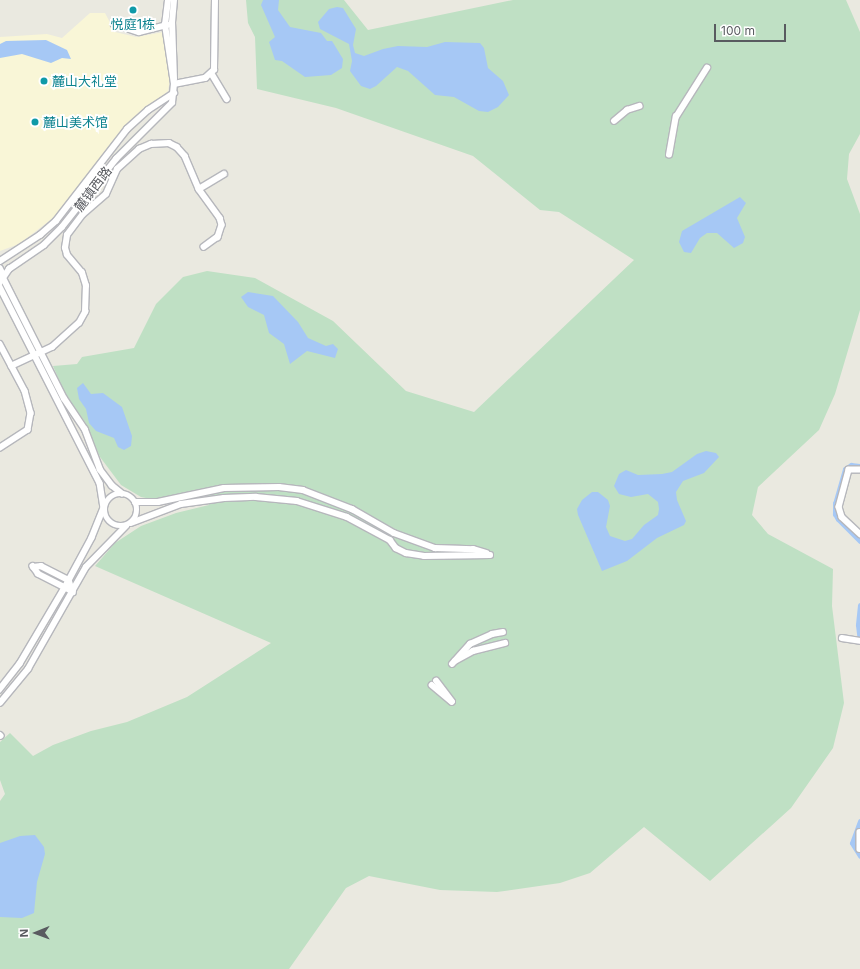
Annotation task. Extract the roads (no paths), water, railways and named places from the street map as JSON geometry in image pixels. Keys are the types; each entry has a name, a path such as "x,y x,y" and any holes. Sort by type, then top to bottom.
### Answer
{"street":[{"path":"0,261 40,235 56,221 127,129 148,110 174,93 168,24 168,0"},
{"path":"168,24 174,0"},
{"path":"215,0 215,59 212,74 227,99"},
{"path":"114,24 139,32 168,24"},
{"path":"669,155 676,117 707,68"},
{"path":"174,81 205,78 212,74"},
{"name":"麓镇西路","path":"1,280 9,269 44,245 62,227 116,159 153,120 169,107 174,93"},
{"path":"614,121 627,110 639,106"},
{"path":"12,366 40,353 64,338 79,323 85,312 86,286 82,273 67,255 65,242 67,235 84,214 106,194 124,161 151,144 169,143 177,147 185,156 199,189 220,218 222,225 218,237 204,247"},
{"path":"199,189 224,174"},
{"path":"0,268 1,280 64,399 85,430 100,470 112,486 135,502 181,501 224,498 297,501 347,517 390,540 396,548 406,553 424,556 490,554 473,549 434,548 394,533 352,509 303,490 279,487 224,488 181,501 128,525 119,527 108,521 104,508 103,494 94,472 33,355 0,287"},
{"path":"0,344 25,391 31,413 28,430 0,448"},
{"path":"58,403 64,399"},
{"path":"94,472 100,470"},
{"path":"860,470 849,470 839,507 842,517 860,534"},
{"path":"0,690 20,664 65,588 92,538 110,497 122,494"},
{"path":"0,703 28,669 86,567 99,551 128,525 137,513 135,502"},
{"path":"41,566 69,580 72,592 38,574 33,567 41,566"},
{"path":"503,632 492,634 470,644 452,664 473,651 505,643"},
{"path":"842,638 860,641"},
{"path":"432,685 452,702 436,680"},
{"path":"860,832 860,849"}],"water":[{"path":"263,0 279,0 278,10 290,27 321,33 327,41 332,41 343,59 342,68 331,75 305,77 282,61 275,60 269,42 275,37 261,5"},
{"path":"337,7 343,8 356,29 353,45 355,53 364,56 383,49 398,46 427,47 445,42 480,43 484,48 488,68 503,81 509,95 498,107 488,112 479,111 454,97 435,95 408,71 397,67 376,86 370,89 361,86 350,71 352,61 349,44 320,29 318,22 329,9"},
{"path":"46,40 67,50 71,59 62,58 51,63 22,54 0,58 0,44 6,41"},
{"path":"740,197 746,203 737,218 745,237 743,243 734,248 717,233 707,233 700,238 691,253 684,252 679,242 682,231"},
{"path":"248,292 273,296 298,322 308,338 326,346 333,344 338,349 335,358 307,351 290,364 284,344 269,333 264,315 248,307 241,297"},
{"path":"83,383 91,394 103,393 122,407 132,436 131,446 124,450 118,447 114,438 96,431 89,423 86,409 79,399 77,388"},
{"path":"706,451 716,453 719,457 704,473 683,481 676,492 677,500 686,521 684,525 657,538 627,561 602,571 578,515 577,509 582,500 592,492 598,492 608,500 610,506 606,527 610,536 625,541 632,539 644,525 658,515 658,502 648,494 631,497 619,494 614,486 619,474 626,470 638,475 672,472 697,454"},
{"path":"35,835 44,847 45,854 37,882 34,913 22,918 0,917 0,843 20,836"}],"waterway":[{"path":"860,466 851,465 845,469 835,503 835,514 838,519 860,541"},
{"path":"860,605 858,625 860,641"},
{"path":"860,821 852,843 860,856"}],"place":[{"name":"悦庭1栋","path":"133,10"},
{"name":"麓山大礼堂","path":"44,81"},
{"name":"麓山美术馆","path":"35,122"}]}
